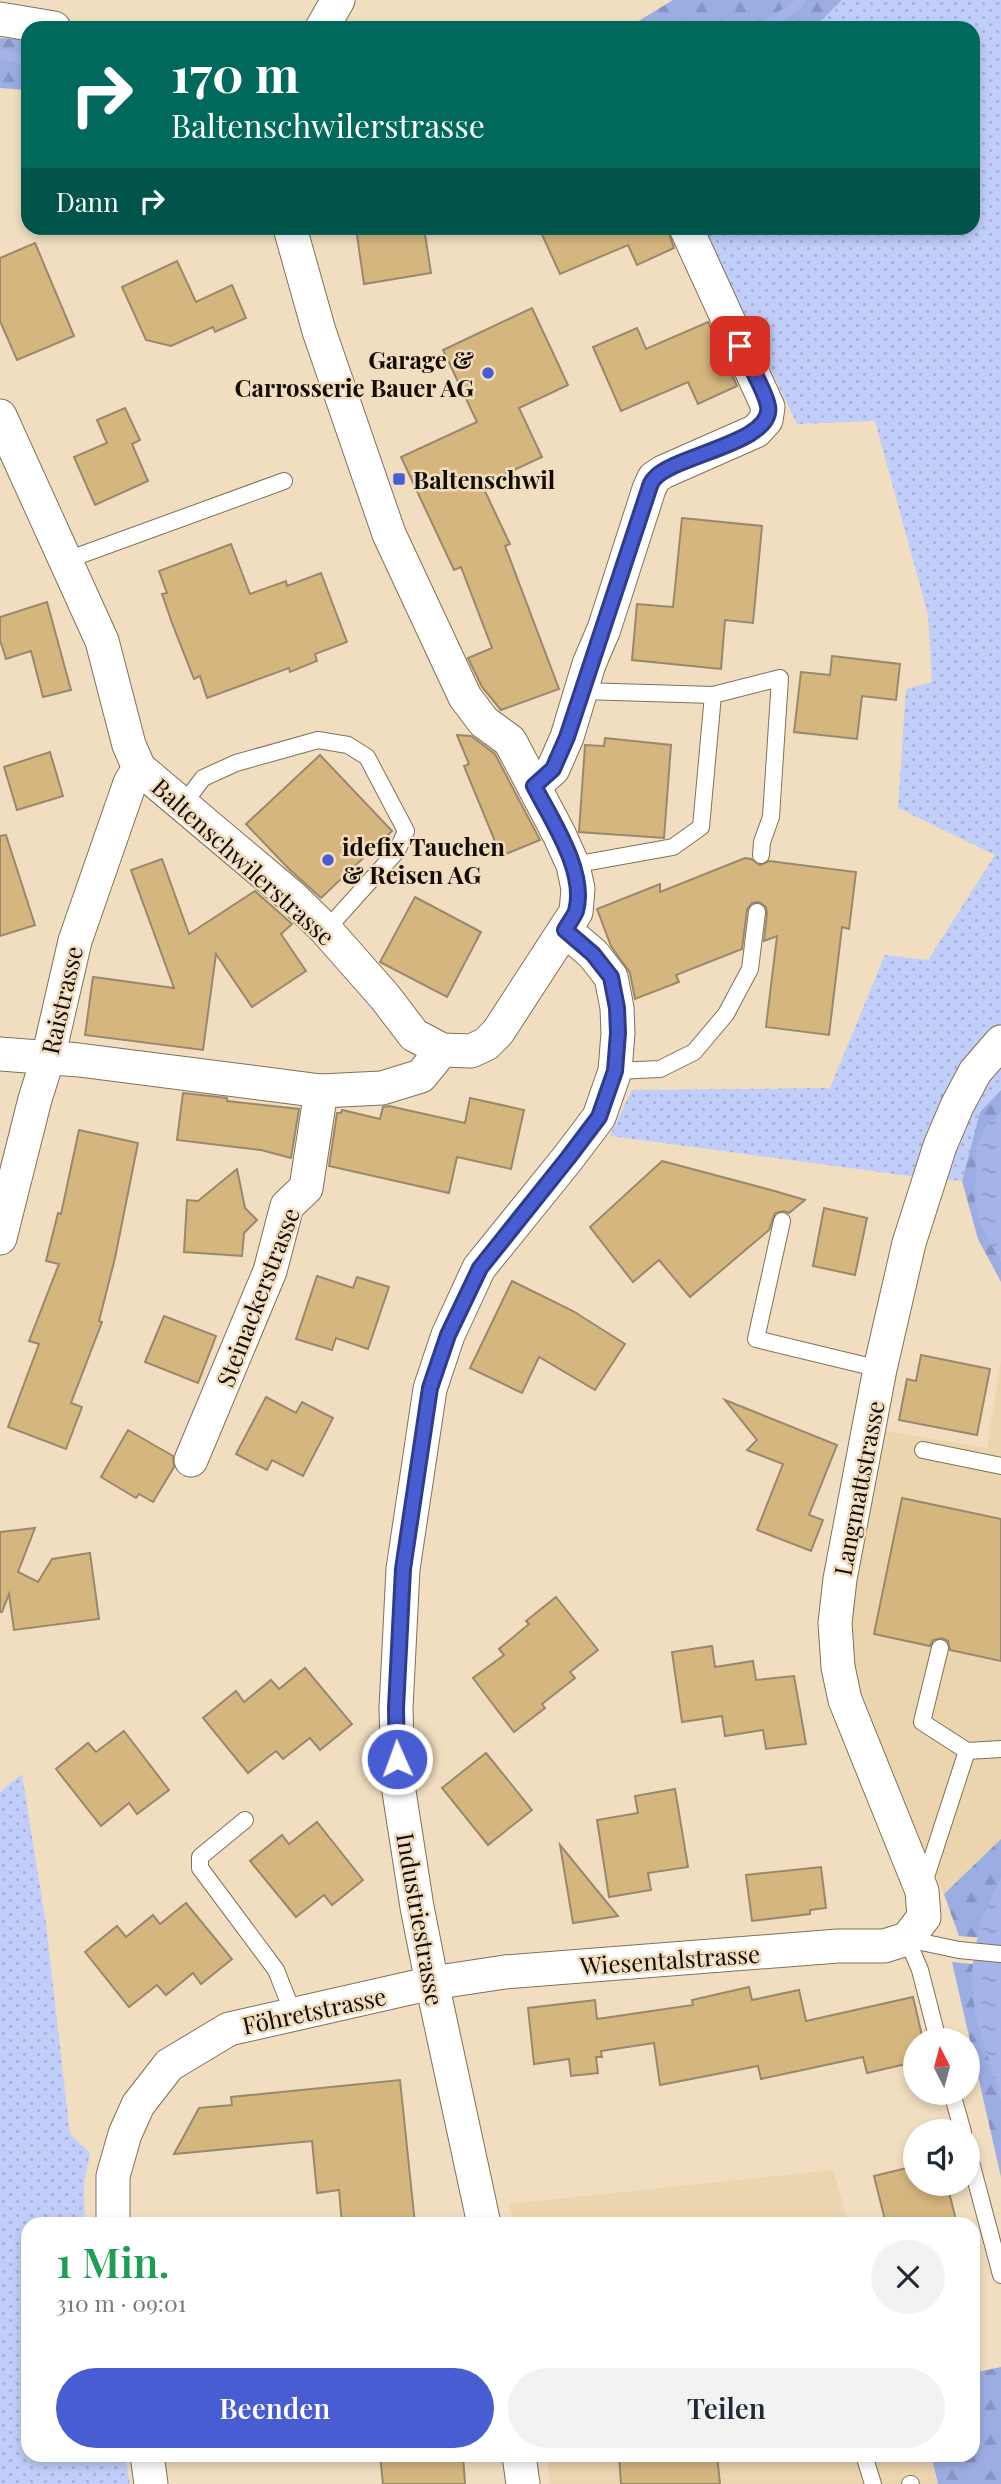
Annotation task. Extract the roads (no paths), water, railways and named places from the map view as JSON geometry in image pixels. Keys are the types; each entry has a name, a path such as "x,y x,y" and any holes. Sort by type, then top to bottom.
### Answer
{"street":[{"path":"325,21 338,0"},
{"path":"0,19 21,22"},
{"path":"0,1054 79,1060 321,1091 382,1088 421,1076 442,1050 471,1051 486,1044 498,1032 576,912 578,889 573,865 534,786 510,741 484,722 465,697 388,534 319,331 292,235"},
{"path":"534,786 553,769 582,691 589,664 604,629 654,478 756,431 766,420 768,407 689,235"},
{"name":"Baltenschwilerstrasse","path":"0,416 102,641 129,745 139,768 291,896 326,930 414,1035 442,1050"},
{"name":"Raistrasse","path":"0,1238 48,1058 75,941 130,783 139,768"},
{"name":"Industriestrasse","path":"482,2217 417,1907 398,1785 396,1708 403,1569 430,1388 448,1335 480,1268 599,1117 615,1071 617,1008 611,977 593,954 565,930"},
{"name":"Langmattstrasse","path":"907,1939 924,1917 922,1891 845,1700 838,1667 835,1623 840,1579 880,1369 909,1243 940,1146 975,1072 1001,1042"},
{"name":"Steinackerstrasse","path":"191,1460 270,1271 287,1206 306,1188 321,1091"},
{"name":"Wiesentalstrasse","path":"432,1983 506,1972 608,1963 884,1946 907,1939"},
{"name":"Föhretstrasse","path":"113,2217 113,2176 125,2134 138,2105 169,2065 229,2029 432,1983"},
{"path":"148,2462 152,2484"},
{"path":"520,2462 523,2484"}],"lane":[{"path":"67,561 284,481"},
{"path":"582,691 713,695 780,678 771,817 762,842 761,855"},
{"path":"573,865 673,848 701,827 713,695"},
{"path":"182,806 203,778 236,763 318,740 348,745 367,757 406,831 397,851 326,930"},
{"path":"615,1071 660,1069 694,1052 726,1014 750,969 757,912"},
{"path":"782,1221 756,1339 880,1369"},
{"path":"923,1450 1001,1466"},
{"path":"940,1648 922,1722 967,1751 1001,1749"},
{"path":"922,1891 967,1751"},
{"path":"244,1820 200,1857 200,1868 276,1970 293,2013"},
{"path":"907,1939 959,1950 1001,1954"},
{"path":"907,1939 920,1970 935,2028"},
{"path":"980,2196 1001,2275"},
{"path":"866,2462 873,2484"}],"water":[{"path":"1001,1111 1001,1262 982,1227 975,1205 976,1147 988,1122"},
{"path":"1001,1877 1001,2101 975,2013 971,1975 980,1923"}],"waterway":[{"path":"773,21 798,5 801,0"},
{"path":"0,54 21,58"}],"place":[{"name":"Garage & Carrosserie Bauer AG","path":"488,373"},
{"name":"Baltenschwil","path":"399,479"},
{"name":"idefix Tauchen & Reisen AG","path":"328,860"}]}
